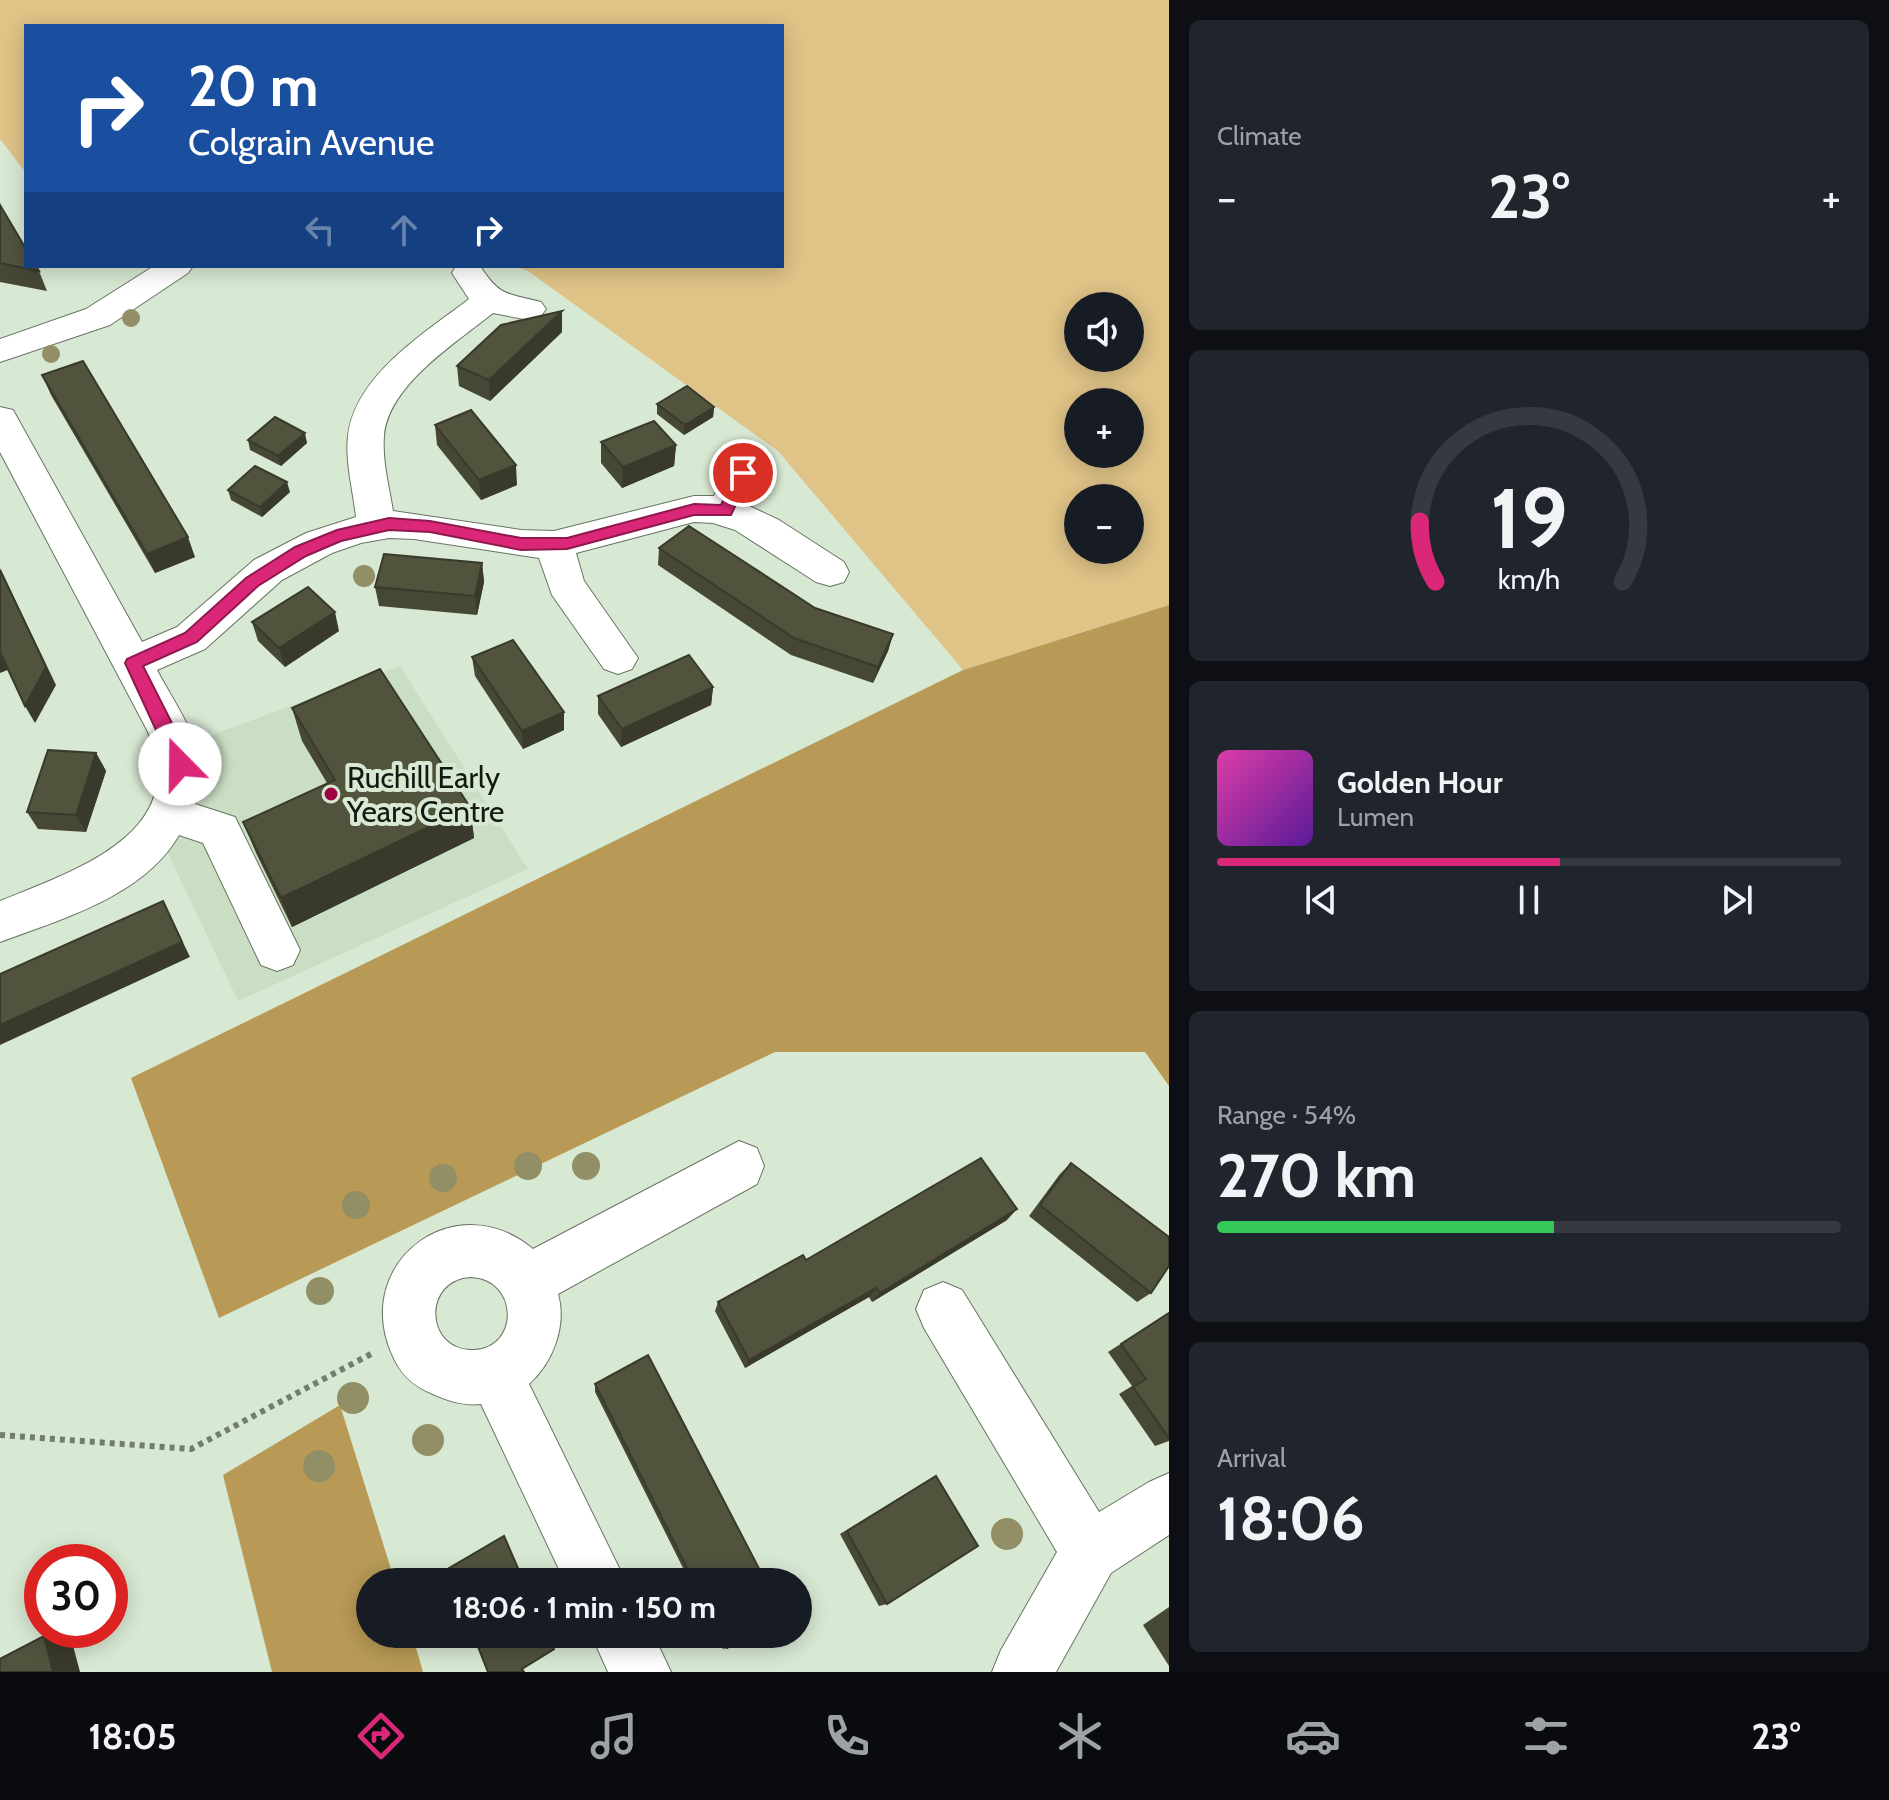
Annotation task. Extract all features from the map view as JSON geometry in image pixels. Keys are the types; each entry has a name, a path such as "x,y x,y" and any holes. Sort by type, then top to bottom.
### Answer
{"street":[{"path":"0,351 98,317 174,268"},
{"path":"468,273 488,301 503,307 529,309"},
{"path":"376,525 366,435 372,414 385,393 418,357 488,301"},
{"path":"0,419 133,663 174,745 180,764 179,782 162,824 143,851 117,870 0,922"},
{"path":"726,511 743,473"},
{"path":"133,663 191,638 252,582 284,561 337,536 376,525 414,525 521,544 554,545 694,509 726,511 741,517 830,572"},
{"path":"554,545 566,585 618,658"},
{"path":"162,824 219,830 277,950"},
{"path":"526,1282 739,1166"},
{"path":"479,1249 498,1255 515,1266 526,1282 533,1302 532,1323 526,1344 512,1362 495,1374 473,1379 452,1378 418,1353 410,1334 408,1312 413,1291 423,1273 440,1259 459,1251 479,1249"},
{"path":"943,1309 1090,1552"},
{"path":"495,1374 589,1568"},
{"path":"1023,1672 1090,1552 1169,1502"},
{"path":"628,1648 640,1672"}],"path":[{"path":"0,1435 191,1449 410,1334"}],"shaded area":[{"path":"0,0 1169,0 1169,605 963,670 778,451 528,271 520,268 784,268 784,24 24,24 24,170 0,139"},
{"path":"1169,605 1169,1086 1145,1052 775,1052 219,1318 131,1078 963,670"},
{"name":"Ruchill Early Years Centre","path":"400,666 528,869 238,1001 165,847 198,740"},
{"path":"340,1405 391,1568 356,1568 356,1648 416,1648 423,1672 272,1672 223,1475"}],"building":[{"path":"0,205 24,246 24,268 0,263"},
{"path":"562,311 489,380 457,366 501,325"},
{"path":"83,361 188,537 147,554 42,375"},
{"path":"687,386 714,407 685,425 657,404"},
{"path":"471,410 516,465 479,480 435,425"},
{"path":"275,417 305,433 278,456 248,440"},
{"path":"654,421 676,445 623,467 601,442"},
{"path":"255,466 287,482 260,507 228,490"},
{"path":"689,526 815,608 893,634 878,667 794,638 659,548"},
{"path":"384,554 482,563 475,596 375,587"},
{"path":"0,570 46,667 25,706 0,652"},
{"path":"308,587 335,612 279,648 252,622"},
{"path":"513,640 564,712 522,731 472,657"},
{"path":"689,655 713,687 622,729 598,696"},
{"path":"380,669 470,807 281,898 243,822 335,780 292,708"},
{"path":"48,750 96,753 76,815 27,812"},
{"path":"163,901 182,942 0,1025 0,974"},
{"path":"981,1158 1017,1209 880,1293 876,1288 749,1360 718,1302 803,1255 806,1260"},
{"path":"1071,1163 1169,1237 1169,1266 1151,1293 1040,1205"},
{"path":"1169,1313 1169,1438 1133,1387 1146,1379 1121,1344"},
{"path":"648,1355 759,1568 687,1568 595,1384"},
{"path":"936,1476 978,1546 887,1604 847,1531"},
{"path":"504,1536 518,1568 449,1568"},
{"path":"24,1646 47,1648 53,1672 0,1672 0,1659"},
{"path":"479,1648 554,1649 522,1669 524,1672 488,1672"}],"place":[{"name":"Ruchill Early Years Centre","path":"331,794"}],"route":[{"path":"180,764 174,745 133,663 191,638 252,582 300,552 337,536 389,524 430,527 521,544 545,546 567,543 694,509 726,511 743,473"}]}
